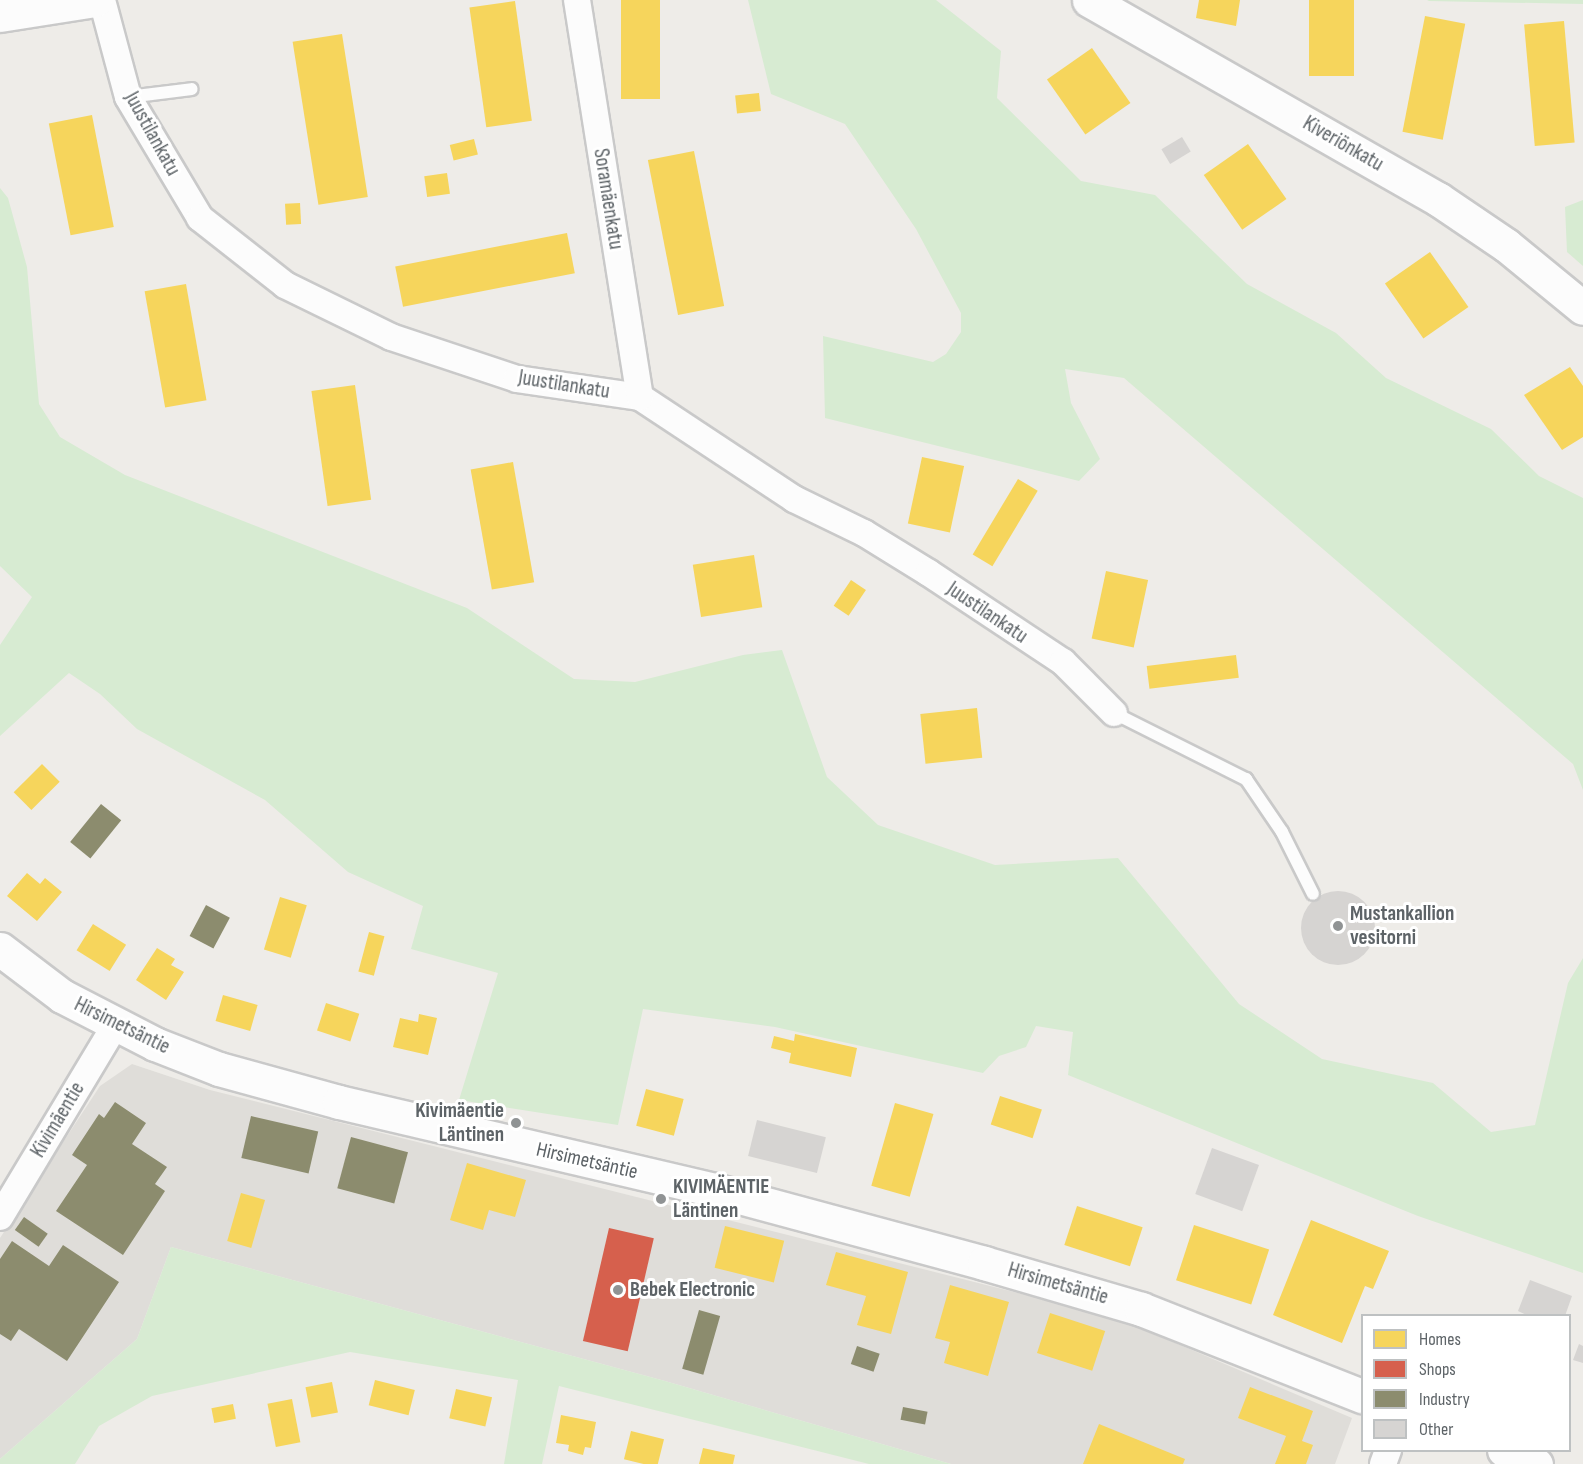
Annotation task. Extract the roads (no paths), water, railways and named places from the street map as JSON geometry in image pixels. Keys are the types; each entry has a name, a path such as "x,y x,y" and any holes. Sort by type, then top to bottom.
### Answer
{"street":[{"path":"0,15 95,0"},
{"name":"Juustilankatu","path":"102,0 128,97 200,218 285,285 391,337 517,379 640,397 794,499 864,533 1063,662 1114,713"},
{"name":"Soramäenkatu","path":"577,0 640,397"},
{"name":"Kiveriönkatu","path":"1099,2 1438,199 1506,245 1583,308"},
{"name":"Hirsimetsäntie","path":"0,949 62,996 116,1024 219,1069 339,1102 714,1190 1141,1308 1361,1396"},
{"name":"Kivimäentie","path":"0,1217 116,1024"},
{"path":"1509,1452 1536,1464"}],"lane":[{"path":"128,97 192,89"},
{"path":"1114,713 1246,778 1282,832 1313,894"}],"place":[{"name":"Mustankallion vesitorni","path":"1338,926"},
{"name":"Kivimäentie Läntinen","path":"516,1123"},
{"name":"KIVIMÄENTIE Läntinen","path":"661,1199"},
{"name":"Bebek Electronic","path":"618,1290"}]}
